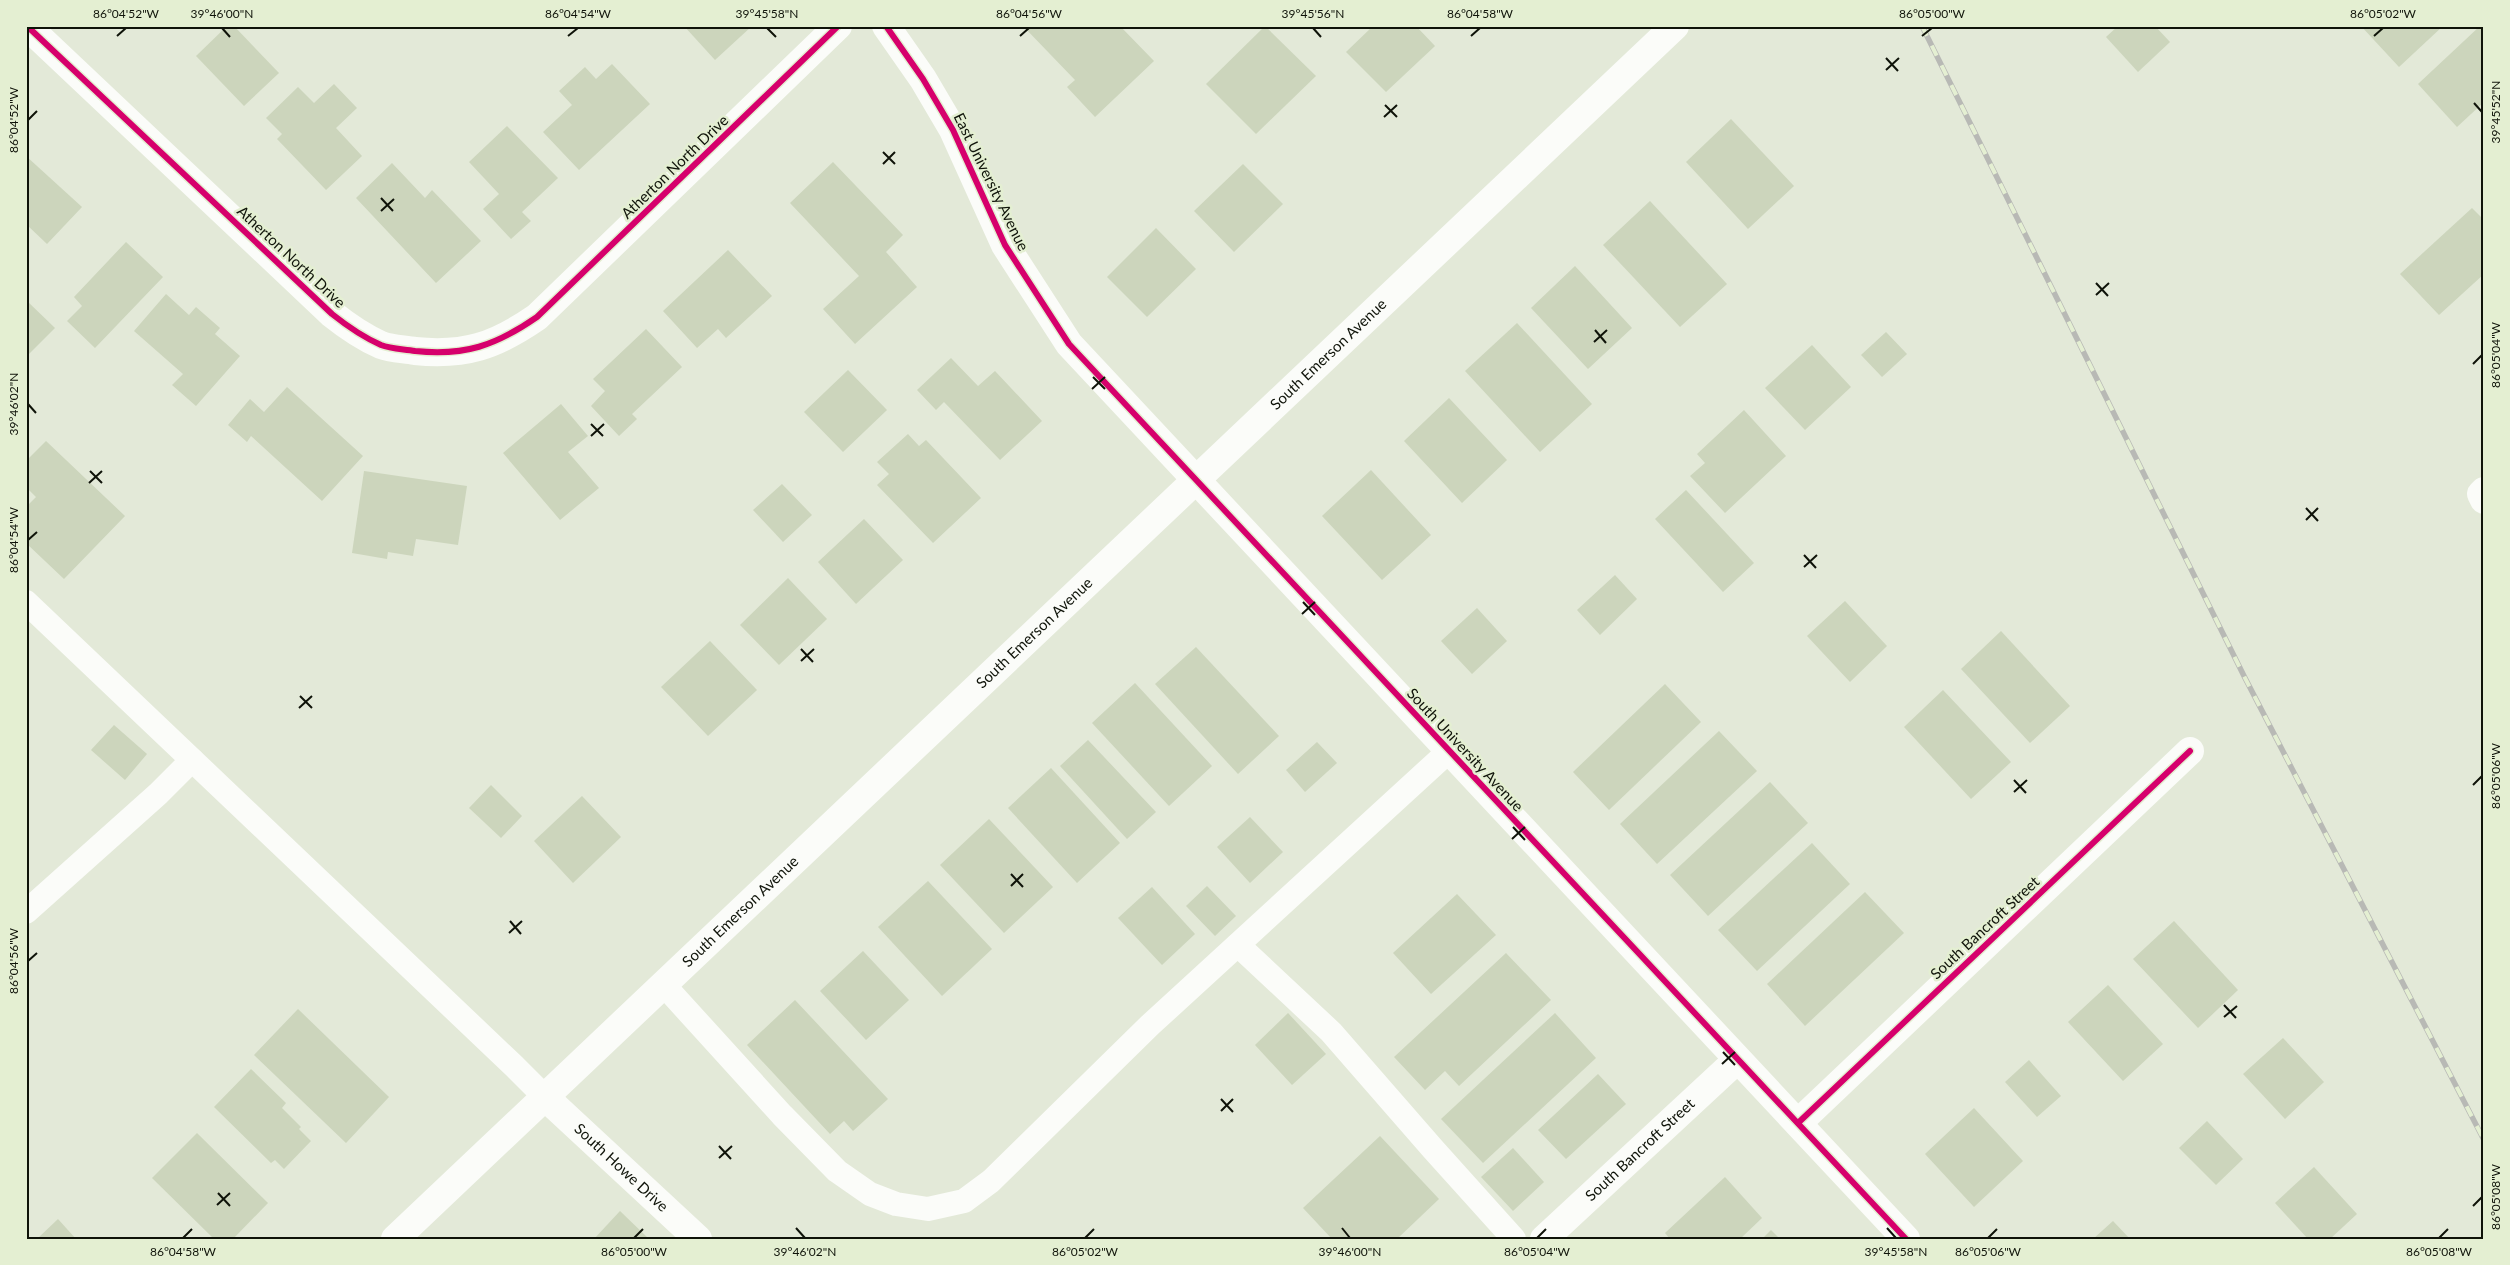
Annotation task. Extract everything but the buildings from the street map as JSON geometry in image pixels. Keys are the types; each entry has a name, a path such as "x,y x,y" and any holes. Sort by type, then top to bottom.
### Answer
{"street":[{"name":"Atherton North Drive","path":"27,26 332,314 348,326 383,346 442,354 484,346 520,328 536,317 838,26"},
{"name":"East University Avenue","path":"886,26 923,79 953,130 1005,245 1052,320 1089,366 1196,480"},
{"name":"South Emerson Avenue","path":"395,1239 1675,26"},
{"name":"South University Avenue","path":"1196,480 1798,1123"},
{"name":"South Bancroft Street","path":"1798,1123 2190,751"},
{"name":"South Bancroft Street","path":"1544,1239 1737,1060"},
{"name":"South Howe Drive","path":"545,1097 698,1239"},
{"path":"1798,1123 1906,1239"}],"lane":[{"path":"26,602 545,1097"},
{"path":"663,984 782,1115 837,1171 870,1194 896,1204 928,1209 964,1201 991,1181 1150,1025 1449,751"},
{"path":"26,912 158,794 192,760"},
{"path":"1238,945 1331,1032 1514,1239"}],"railway":[{"path":"1922,26 2244,676 2484,1140"}],"cycle path":[{"path":"27,26 332,314 355,331 381,345 398,349 433,352 449,352 479,347 507,335 537,317 838,26"},
{"path":"886,26 923,79 953,130 1005,245 1069,344 1906,1239"},
{"path":"1798,1123 2190,751"}]}
